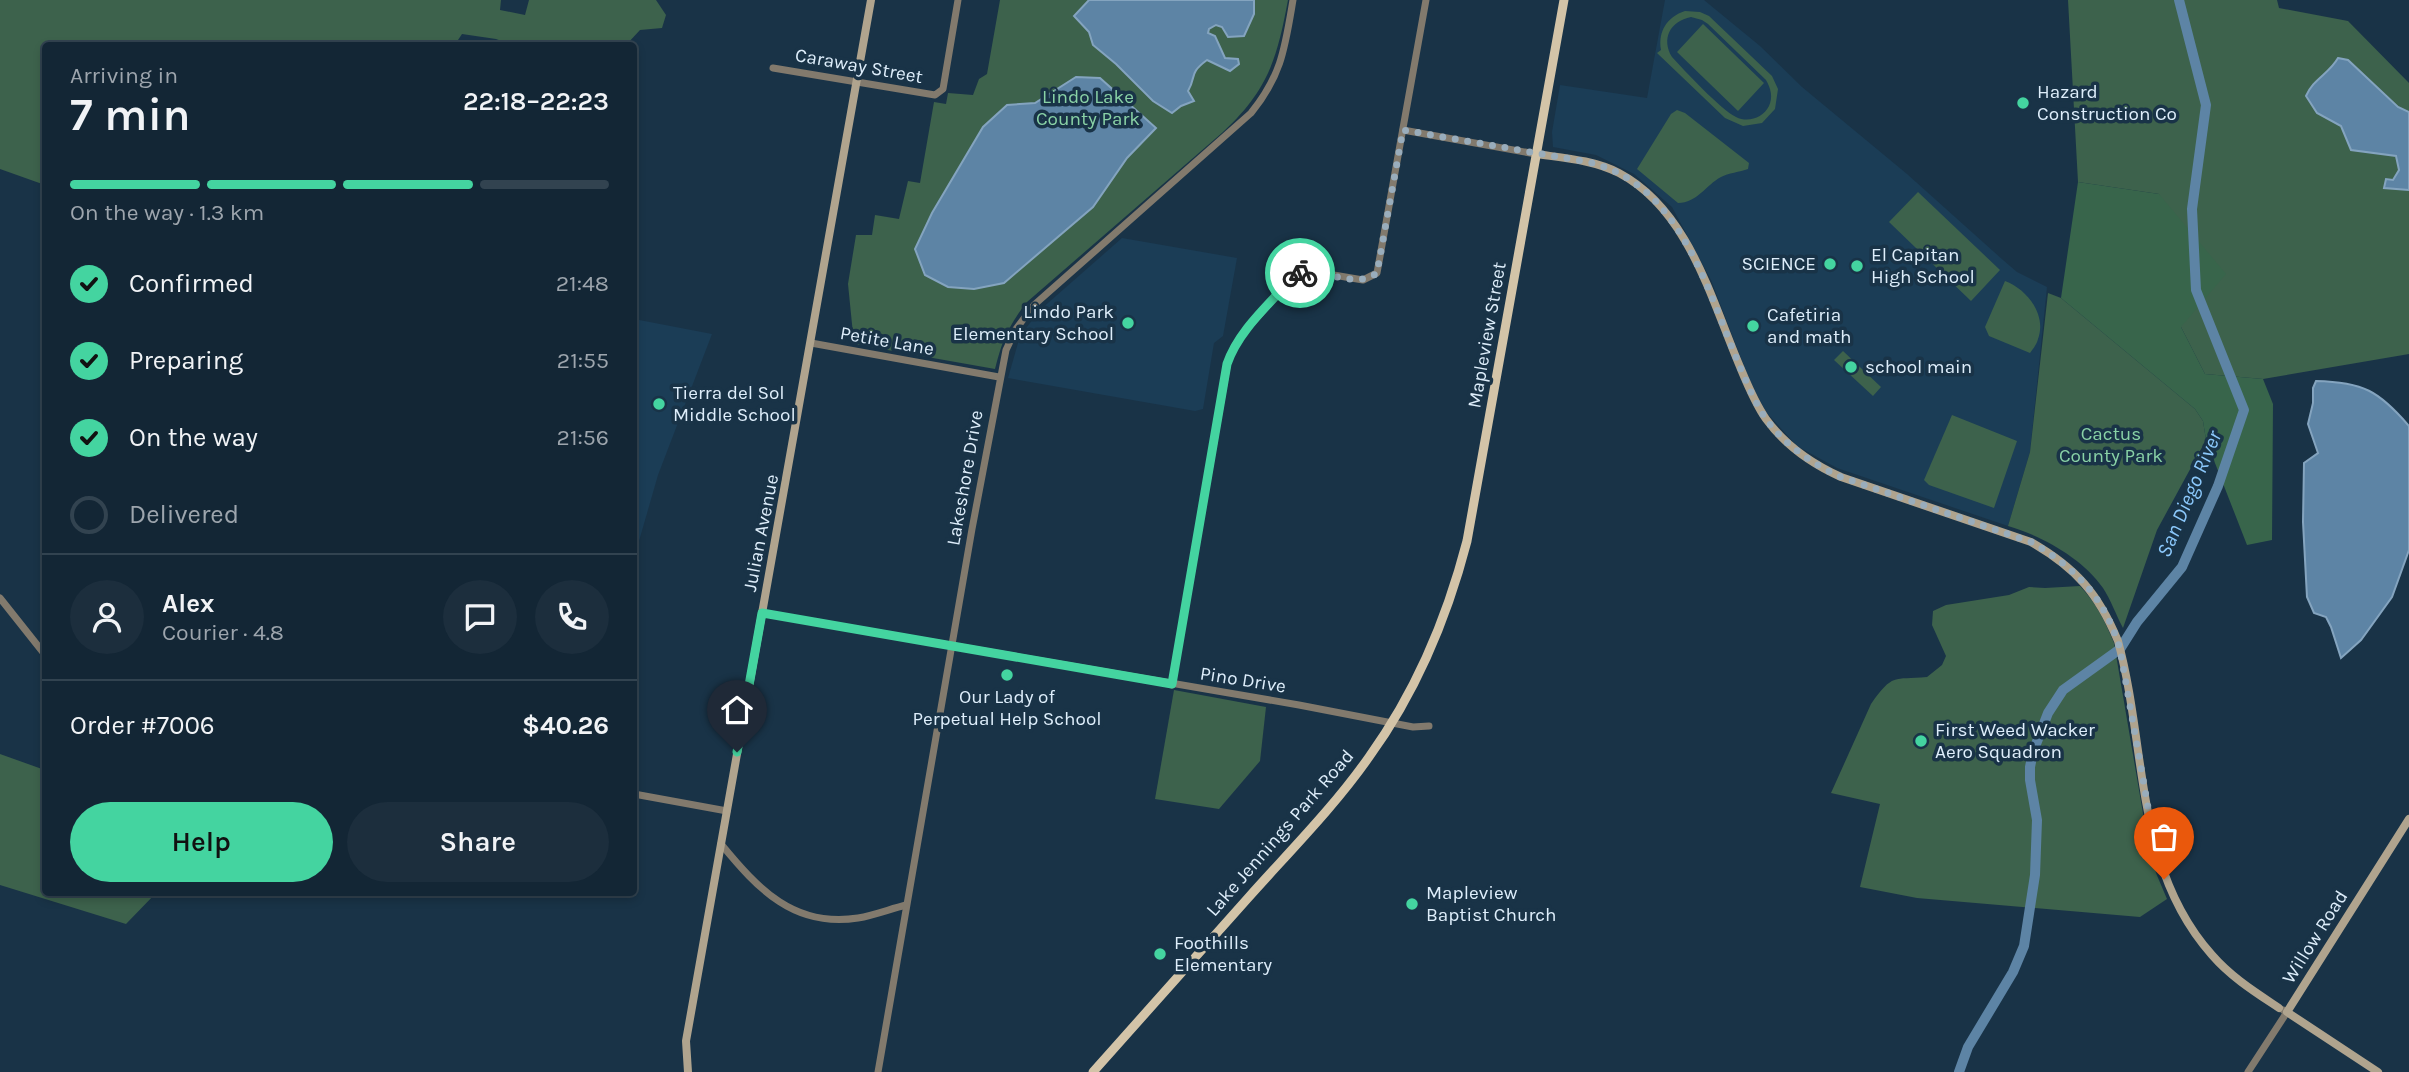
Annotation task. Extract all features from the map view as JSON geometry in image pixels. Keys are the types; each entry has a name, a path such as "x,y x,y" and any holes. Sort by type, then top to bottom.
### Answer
{"main road":[{"name":"Julian Avenue","path":"688,1072 686,1041 871,0"},
{"name":"Mapleview Street","path":"1421,669 1444,615 1467,541 1564,0"},
{"path":"1536,154 1588,162 1617,172 1644,190 1672,220 1682,234 1706,286 1750,391 1765,418 1798,452 1823,469 1841,477 2031,542 2059,559 2084,582 2108,618 2120,649 2155,847 2169,890 2183,916 2213,956 2246,986 2378,1072"},
{"name":"Lake Jennings Park Road","path":"1093,1072 1329,807 1368,758 1421,669"},
{"name":"Willow Road","path":"2283,1010 2409,819"}],"street":[{"name":"Caraway Street","path":"773,68 935,95 940,93 958,0"},
{"name":"Lakeshore Drive","path":"877,1072 999,377 1011,339 1034,305 1239,125 1266,94 1278,74 1293,0"},
{"path":"1172,684 1223,381 1234,347 1295,275 1315,272 1363,280 1372,277 1380,267 1426,0"},
{"path":"1403,130 1536,154"},
{"name":"Petite Lane","path":"811,343 999,377"},
{"path":"0,598 42,651"},
{"name":"Pino Drive","path":"762,613 1413,727 1429,726"},
{"path":"637,795 727,811"},
{"path":"721,844 767,895 805,914 828,919 847,919 906,905"},
{"name":"Willow Road","path":"2248,1072 2283,1010"}],"shaded area":[{"path":"1089,0 1254,0 1254,14 1244,36 1228,37 1222,27 1216,25 1209,29 1208,33 1215,36 1225,58 1238,59 1239,64 1230,71 1207,60 1195,72 1188,91 1194,101 1172,113 1153,101 1093,45 1089,32 1074,16"},
{"name":"El Capitan High School","path":"1665,0 1704,0 2017,272 2047,287 2030,452 2008,526 1837,468 1797,446 1766,412 1749,379 1711,280 1672,207 1634,174 1596,155 1553,147 1552,132 1560,85 1647,98"},
{"path":"2338,58 2348,60 2398,107 2409,112 2409,190 2384,188 2386,179 2393,180 2399,170 2396,156 2351,150 2341,126 2317,113 2306,96"},
{"path":"1076,77 1100,78 1156,128 1127,158 1093,207 1004,283 974,289 948,287 925,275 915,249 932,213 983,127 1007,105 1035,103"},
{"name":"Lindo Park Elementary School","path":"1122,238 1237,258 1223,336 1214,343 1203,409 1195,411 1008,378 1020,336 1040,310"},
{"name":"Tierra del Sol Middle School","path":"637,320 712,334 658,475 637,548"},
{"path":"2316,381 2358,386 2369,391 2388,404 2409,426 2409,550 2392,597 2361,640 2341,658 2326,617 2314,613 2307,597 2303,522 2304,463 2318,453 2308,424"}],"green space":[{"path":"0,0 501,0 500,10 525,15 529,0 656,0 666,15 662,28 640,30 629,42 504,42 462,34 457,42 42,42 42,184 0,169"},
{"name":"Lindo Lake County Park","path":"1000,0 1288,0 1274,57 1251,102 1223,132 1027,302 1007,333 995,369 854,344 848,284 856,235 872,235 875,215 899,219 908,181 920,183 934,102 946,104 948,93 973,95 979,79 987,74"},
{"path":"2068,0 2277,0 2279,8 2348,21 2409,83 2409,354 2263,379 2205,374 2181,327 2159,194 2078,182"},
{"path":"1685,11 1709,16 1772,76 1778,89 1775,109 1762,123 1743,126 1725,118 1657,53 1661,50 1661,37 1665,26 1673,17","holes":["1691,17 1702,20 1766,80 1771,99 1769,106 1759,116 1745,120 1729,113 1672,57 1667,44 1673,27"]},
{"path":"1703,24 1764,83 1738,111 1677,52"},
{"path":"1677,110 1685,113 1749,163 1748,169 1727,174 1691,200 1678,203 1637,169 1671,114"},
{"path":"2078,182 2159,194 2226,274 2181,327 2205,374 2263,379 2273,404 2272,540 2247,545 2206,440 2203,421 2195,409 2061,298"},
{"path":"1918,192 2000,270 1971,301 1889,222"},
{"path":"2005,281 2021,290 2037,312 2040,330 2037,343 2030,353 1989,336 1985,327"},
{"name":"Cactus County Park","path":"2048,293 2061,298 2195,409 2203,421 2206,440 2157,530 2123,628 2109,597 2084,567 2047,542 2008,526 2030,452"},
{"path":"1843,351 1881,387 1873,396 1834,360"},
{"path":"1952,415 2017,441 1994,508 1929,485 1924,480"},
{"path":"2080,586 2100,613 2114,643 2147,837 2156,873 2167,899 2140,917 1917,898 1860,887 1880,804 1831,793 1871,704 1884,687 1895,680 1927,677 1942,665 1946,656 1932,625 1933,611 1946,605 2009,595 2029,587"},
{"path":"1174,690 1266,707 1260,761 1219,809 1155,799"},
{"path":"0,754 42,769 42,896 153,896 126,924 0,885"}],"waterway":[{"name":"San Diego River","path":"1959,1072 1968,1047 2013,972 2024,946 2035,875 2037,820 2030,767 2048,713 2063,690 2120,649 2137,622 2182,567 2218,486 2244,410 2196,290 2192,209 2206,105 2179,0"}],"way so far":[{"path":"1300,273 1315,272 1363,280 1377,273 1403,130 1588,162 1601,165 1633,181 1654,200 1682,234 1750,391 1765,418 1798,452 1823,469 1841,477 2031,542 2059,559 2094,595 2108,618 2120,649 2155,847 2164,879"}],"place":[{"name":"Hazard Construction Co","path":"2023,103"},
{"name":"SCIENCE","path":"1830,264"},
{"name":"El Capitan High School","path":"1857,266"},
{"name":"Lindo Park Elementary School","path":"1128,323"},
{"name":"Cafetiria and math","path":"1753,326"},
{"name":"school main","path":"1851,367"},
{"name":"Tierra del Sol Middle School","path":"659,404"},
{"name":"Our Lady of Perpetual Help School","path":"1007,675"},
{"name":"First Weed Wacker Aero Squadron","path":"1921,741"},
{"name":"Mapleview Baptist Church","path":"1412,904"},
{"name":"Foothills Elementary","path":"1160,954"}],"route":[{"path":"737,752 762,613 1172,684 1227,364 1245,331 1295,275 1300,273"}]}
